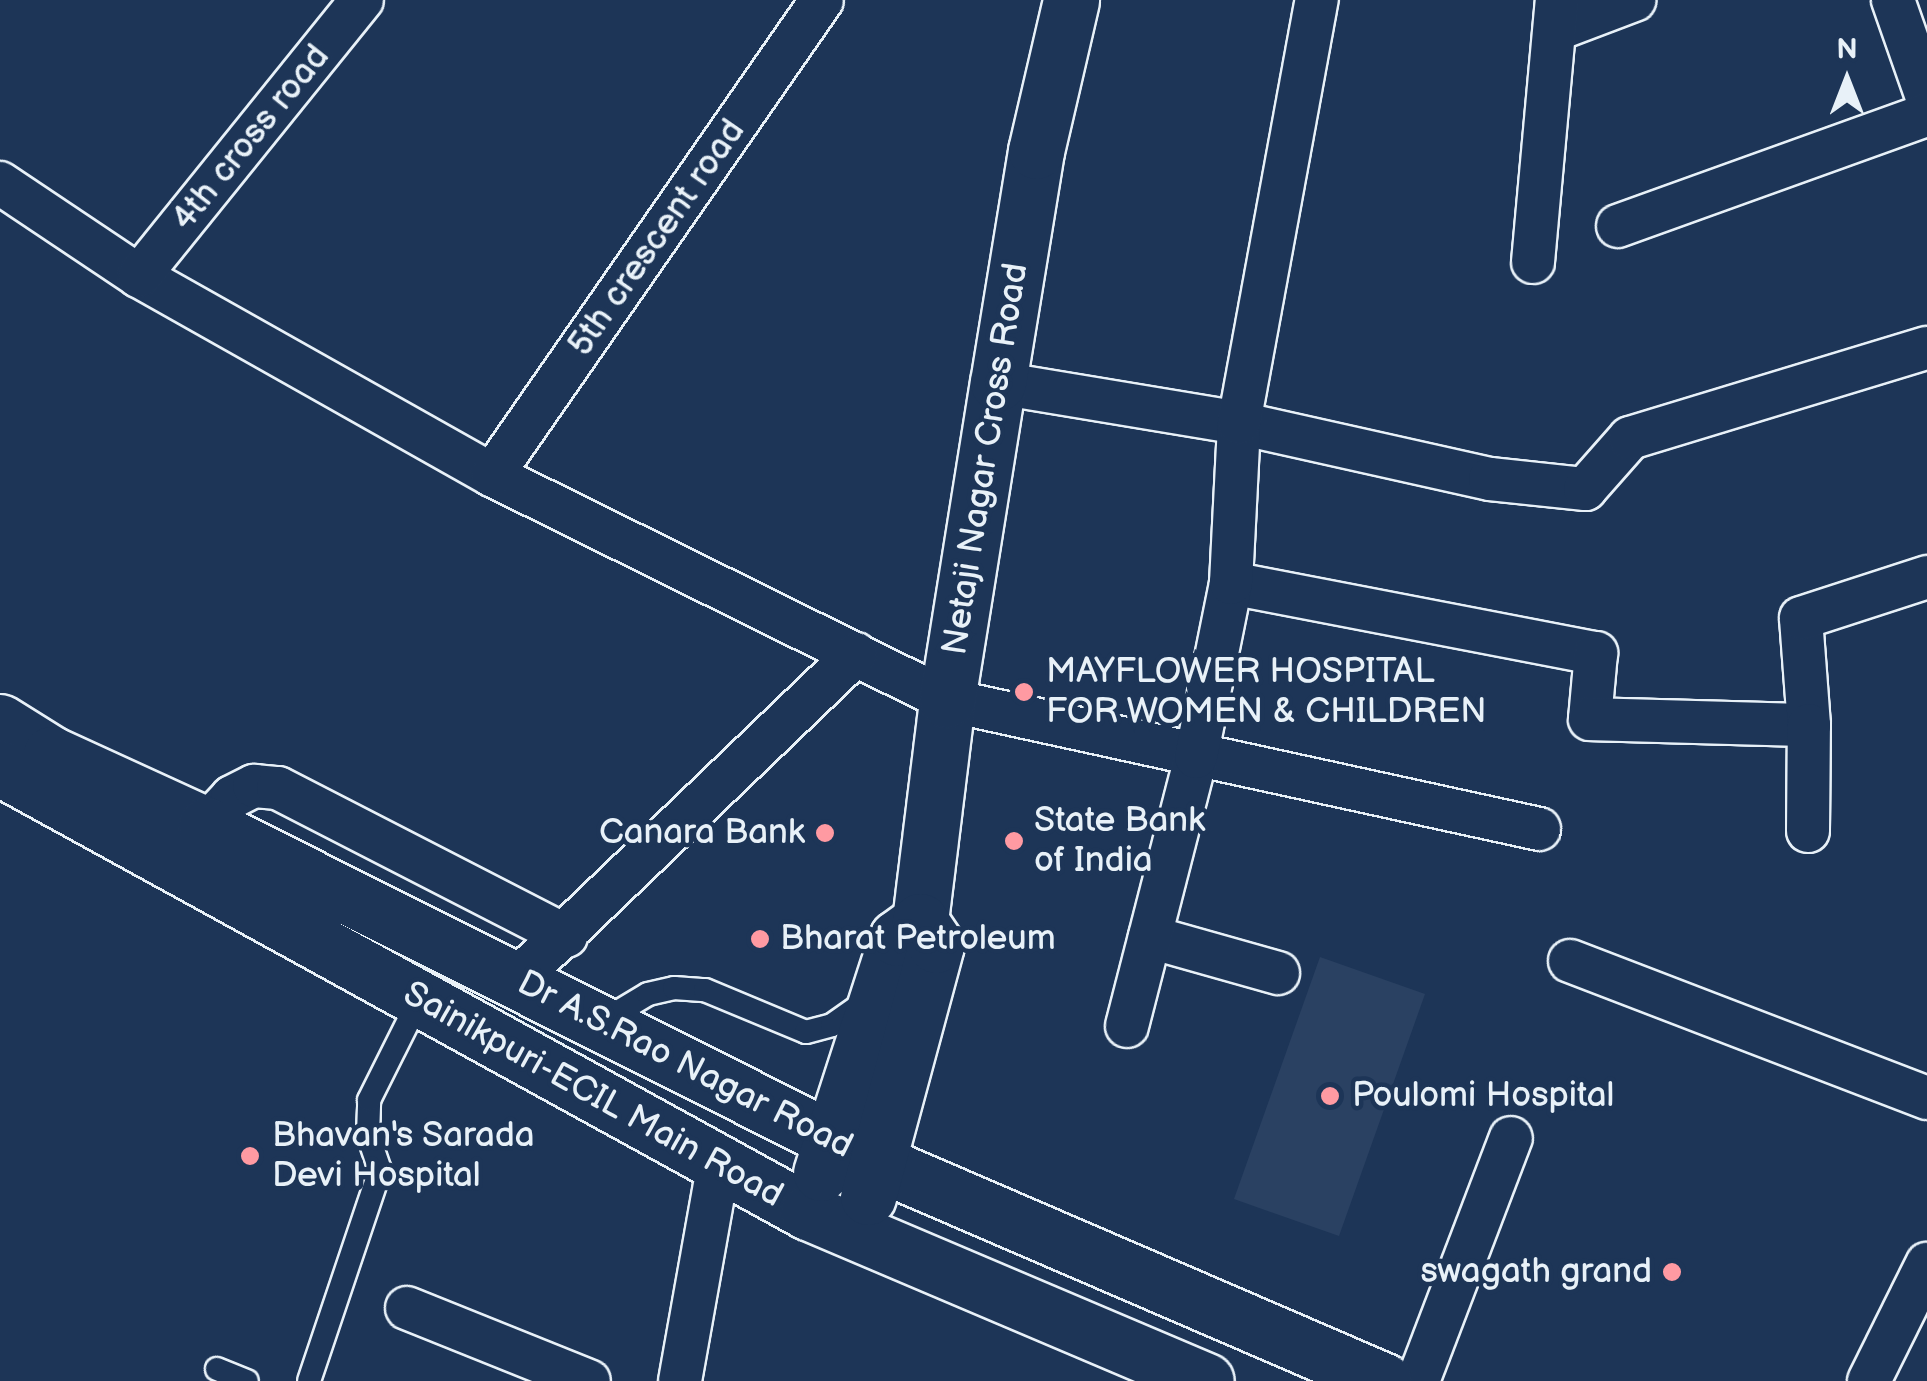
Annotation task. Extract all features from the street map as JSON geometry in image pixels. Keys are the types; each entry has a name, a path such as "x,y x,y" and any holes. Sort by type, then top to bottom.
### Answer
{"main road":[{"name":"Netaji Nagar Cross Road","path":"831,1222 882,1164 936,945 920,920 947,700 1036,151 1071,0"},
{"name":"Dr A.S.Rao Nagar Road","path":"0,722 51,754 206,824 882,1164 1384,1381"},
{"name":"Sainikpuri-ECIL Main Road","path":"0,768 718,1166 831,1222 1206,1381"},
{"path":"831,1222 833,1138 898,938 920,920"}],"street":[{"name":"4th cross road","path":"139,276 362,0"},
{"name":"5th crescent road","path":"492,475 822,0"},
{"path":"1127,1026 1196,758 1231,583 1239,423 1317,0"},
{"path":"1533,262 1556,15 1634,0"},
{"path":"1894,0 1927,97"},
{"path":"1618,226 1927,114"},
{"path":"0,183 139,276 492,475 947,700 1196,758 1539,829"},
{"path":"998,383 1239,423 1490,479 1585,488 1630,438 1927,348"},
{"path":"1808,831 1809,726 1802,618 1927,577"},
{"path":"1231,583 1596,653 1590,719 1809,726"},
{"path":"516,980 856,654"},
{"path":"206,824 232,798 254,786 278,788 566,936"},
{"path":"1150,937 1278,973"},
{"path":"1570,961 1927,1098"},
{"path":"1418,1381 1512,1138"},
{"path":"680,1381 718,1166"},
{"path":"1869,1381 1927,1264"},
{"path":"407,1308 589,1381"}],"lane":[{"path":"603,1021 648,994 674,988 705,990 794,1028 818,1031 880,989"},
{"path":"309,1381 380,1170 368,1135 369,1100 418,1000"},
{"path":"217,1369 248,1381"}],"shaded area":[{"name":"Poulomi Hospital","path":"1320,957 1425,994 1339,1236 1234,1199"}],"place":[{"name":"MAYFLOWER HOSPITAL FOR WOMEN & CHILDREN","path":"1024,692"},
{"name":"Canara Bank","path":"825,833"},
{"name":"State Bank of India","path":"1014,841"},
{"name":"Bharat Petroleum","path":"760,939"},
{"name":"Poulomi Hospital","path":"1330,1096"},
{"name":"Bhavan's Sarada Devi Hospital","path":"250,1156"},
{"name":"swagath grand","path":"1672,1272"}]}
